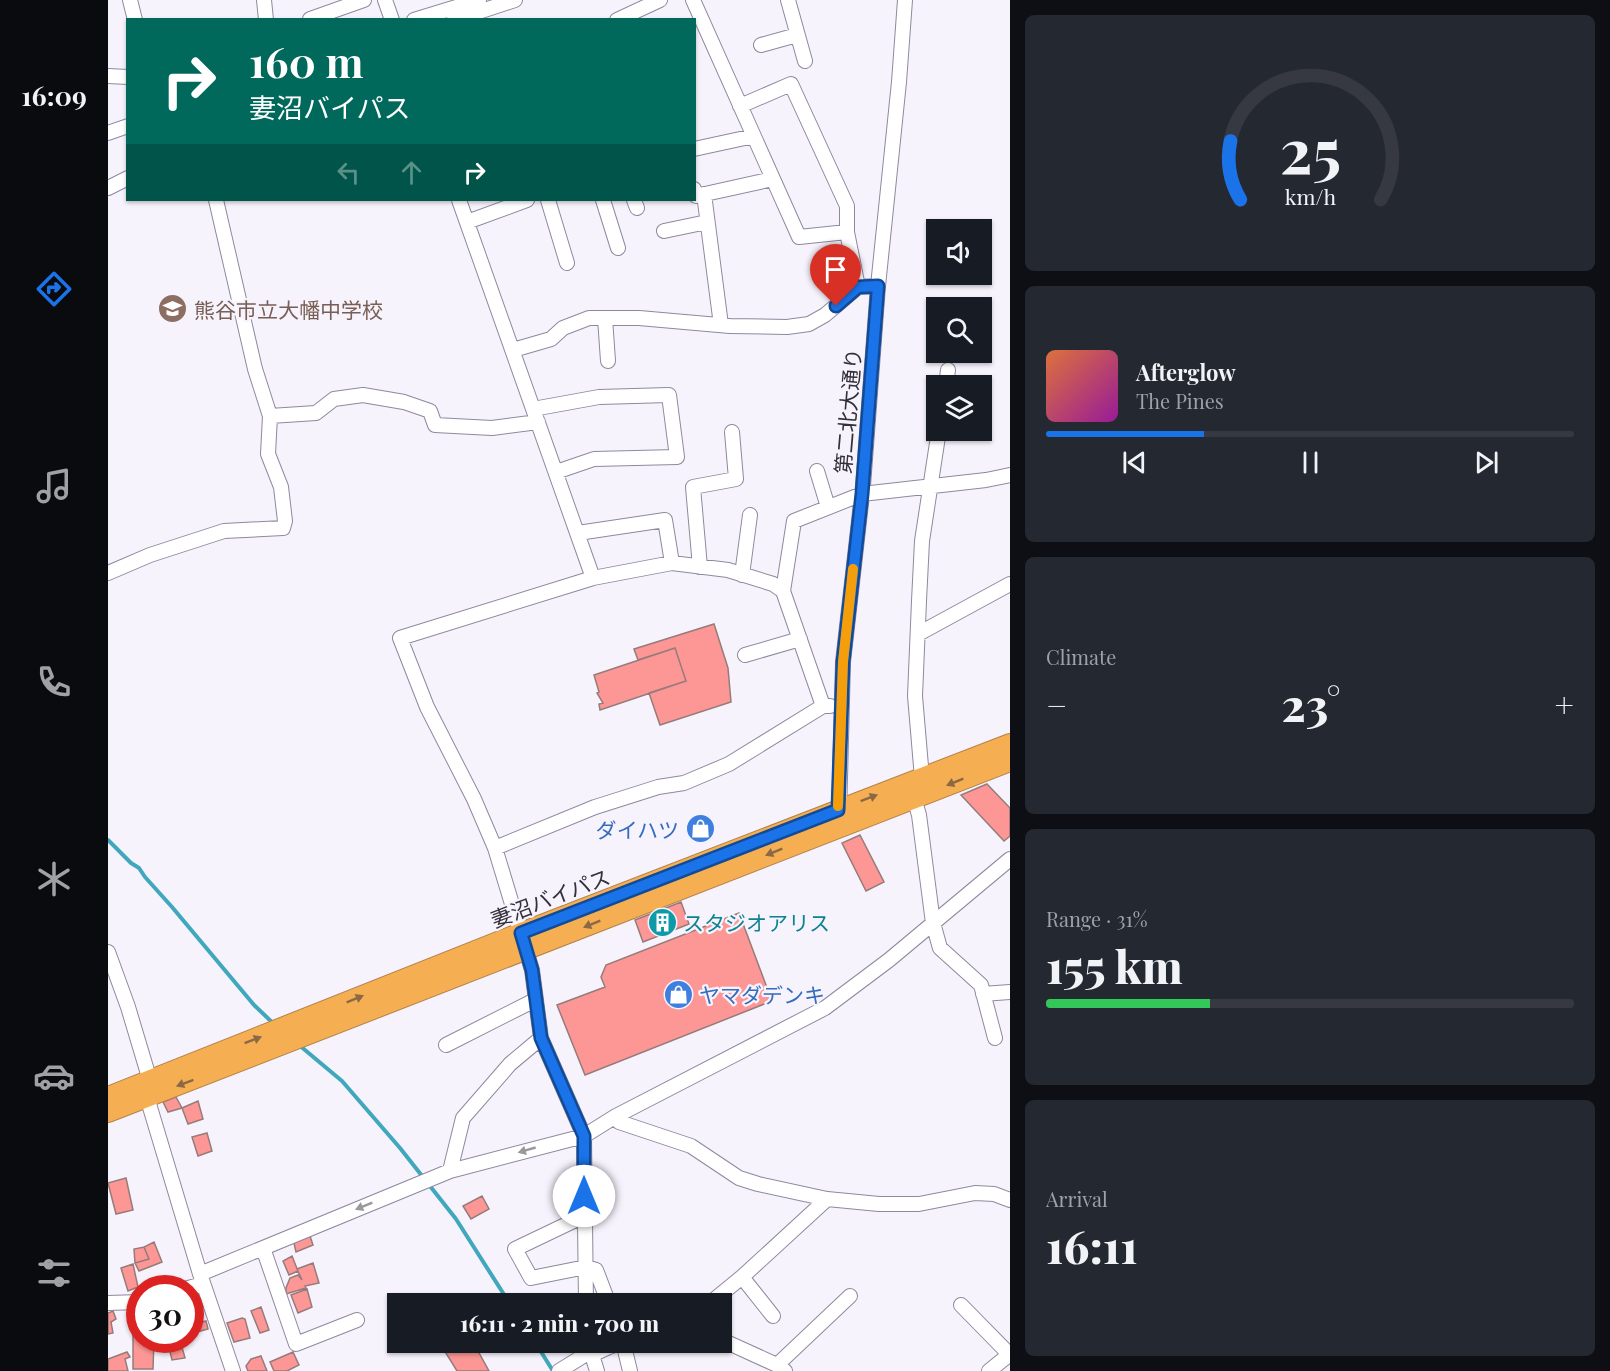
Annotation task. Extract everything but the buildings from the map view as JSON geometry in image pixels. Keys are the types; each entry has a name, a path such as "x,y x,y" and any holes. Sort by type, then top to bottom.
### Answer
{"highway":[{"name":"妻沼バイパス","path":"108,1112 152,1087 839,818 922,778 1010,744"},
{"name":"妻沼バイパス","path":"839,818 914,798 1010,761"},
{"name":"妻沼バイパス","path":"108,1097 152,1087"}],"street":[{"path":"130,0 134,18"},
{"path":"264,0 266,18"},
{"path":"313,18 364,0"},
{"path":"385,0 391,18"},
{"path":"420,18 479,0"},
{"path":"459,18 500,2 514,0"},
{"path":"621,18 660,0"},
{"path":"693,0 799,237 847,232"},
{"path":"788,0 805,61"},
{"name":"第二北大通り","path":"839,818 843,662 862,494 878,286 905,0"},
{"path":"761,45 797,34"},
{"path":"108,76 126,77"},
{"path":"740,106 791,84 848,206 847,232 858,287"},
{"path":"108,133 126,127"},
{"path":"696,149 754,136"},
{"path":"108,188 126,179"},
{"path":"721,325 707,222 699,192 773,179"},
{"path":"108,573 150,555 224,531 283,528 285,521 280,487 268,454 270,416 255,369 216,201"},
{"path":"459,201 593,578"},
{"path":"467,222 524,201"},
{"path":"548,201 567,263"},
{"path":"603,201 618,248"},
{"path":"664,231 707,222"},
{"path":"513,350 551,339 563,328 589,318 639,318 721,325 787,327 809,324 825,315 858,287 878,286"},
{"path":"605,318 608,361"},
{"path":"947,375 948,370"},
{"path":"270,416 316,413 334,399 363,394 404,402 430,411 435,425 492,428 599,397 669,395 677,457 594,459 556,472"},
{"path":"700,567 693,487 736,479 732,432"},
{"path":"922,778 915,696 922,541 937,441"},
{"path":"817,471 828,507"},
{"path":"823,706 783,591 795,521 862,494 986,480 1010,475"},
{"path":"742,574 750,515"},
{"path":"578,533 665,520 672,563"},
{"path":"586,1293 584,1136 541,1038 532,970 495,848 474,799 427,707 400,638 593,578 672,563 742,574 774,584 783,591"},
{"path":"918,634 1010,584"},
{"path":"745,655 800,639"},
{"path":"495,848 595,807 658,787 684,783 729,764 823,706 841,706"},
{"path":"914,798 919,815 933,922 940,948 981,984 995,1038"},
{"path":"204,1278 263,1248 450,1171 550,1143 584,1136 616,1116 825,1008 889,960 1010,859"},
{"path":"108,952 128,1007 152,1087 149,1104 200,1275"},
{"path":"983,994 1010,992"},
{"path":"446,1046 535,1000"},
{"path":"450,1171 463,1118 510,1064 541,1038"},
{"path":"616,1116 620,1122 691,1146 739,1178 826,1199 879,1204 919,1204 975,1193 994,1194 1010,1200"},
{"path":"722,1293 826,1199"},
{"path":"584,1216 515,1249 531,1278 586,1267 596,1270 605,1293"},
{"path":"263,1248 296,1344 357,1320"},
{"path":"742,1277 773,1316"},
{"path":"204,1288 233,1371"},
{"path":"732,1345 781,1368 850,1296"},
{"path":"108,1304 126,1303"},
{"path":"961,1305 1010,1354 989,1371"},
{"path":"560,1370 585,1353"},
{"path":"590,1353 597,1371"},
{"path":"626,1353 630,1371"},
{"path":"757,1356 758,1371"}],"waterway":[{"path":"108,840 139,868 254,1005 275,1025"},
{"path":"299,1045 342,1081 400,1148 456,1219 503,1293"},
{"path":"542,1353 553,1371"}],"slow traffic":[{"path":"838,806 843,662 853,569"}],"place":[{"name":"熊谷市立大幡中学校","path":"173,309"},
{"name":"ダイハツ","path":"700,829"},
{"name":"スタジオアリス","path":"662,922"},
{"name":"ヤマダデンキ","path":"678,994"}],"route":[{"path":"584,1196 584,1136 541,1038 532,970 521,933 838,810 843,662 862,494 878,286 858,287 836,306"}]}
